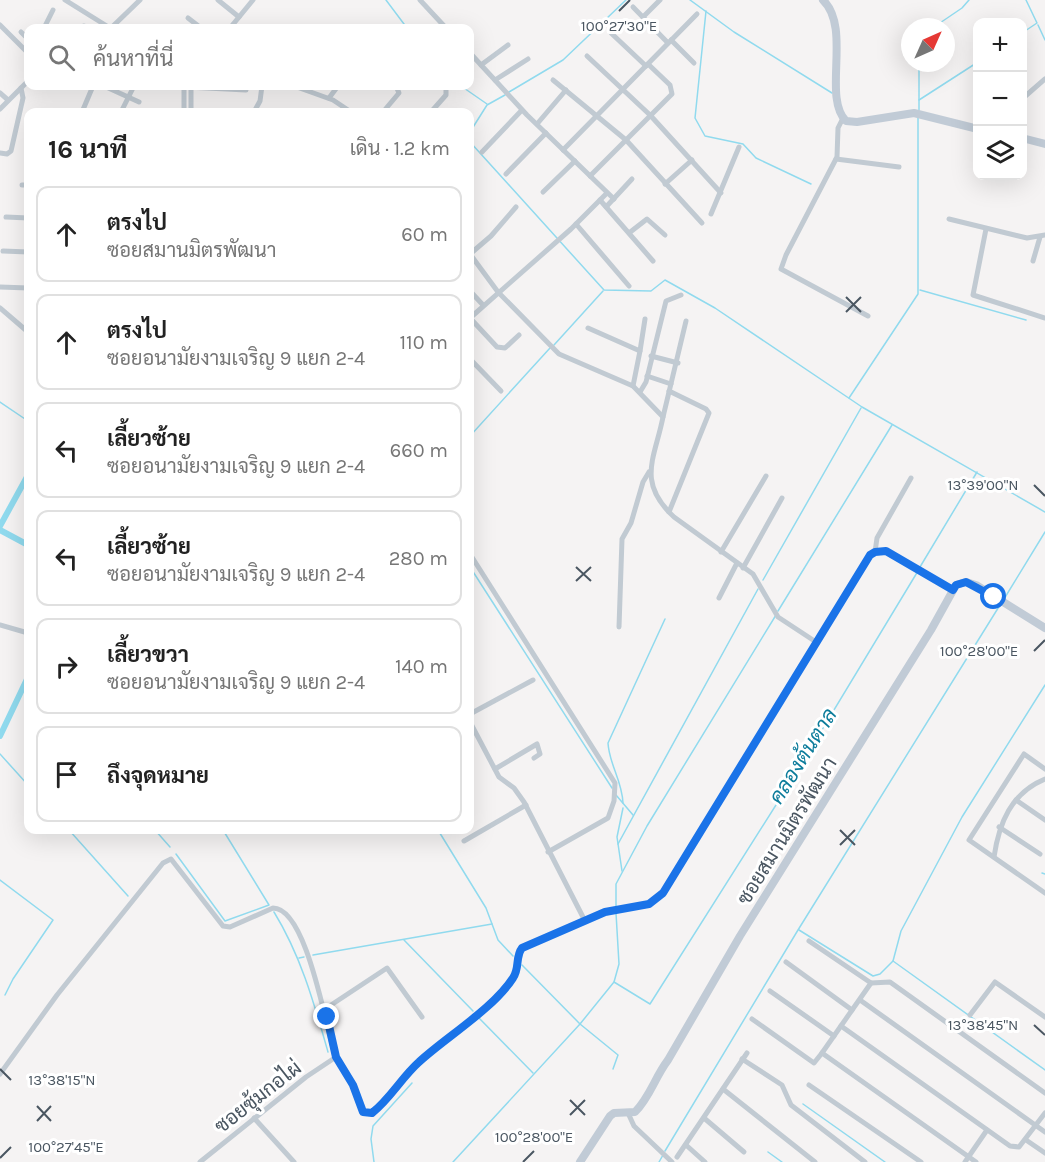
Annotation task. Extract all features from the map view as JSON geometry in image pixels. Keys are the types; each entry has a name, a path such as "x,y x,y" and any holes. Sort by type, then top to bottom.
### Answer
{"street":[{"path":"65,0 104,24"},
{"path":"115,24 140,0"},
{"path":"218,0 239,17"},
{"path":"233,24 253,0"},
{"path":"420,0 442,24"},
{"path":"643,17 660,0"},
{"path":"823,0 835,17 838,106 843,118 850,123 914,113 973,128"},
{"path":"633,7 694,63"},
{"path":"46,24 53,10"},
{"path":"563,150 697,14"},
{"path":"188,18 196,24"},
{"path":"0,26 24,49"},
{"path":"21,32 24,35"},
{"path":"590,176 673,92 670,85 611,33"},
{"path":"481,65 507,45"},
{"path":"588,56 650,115 721,193"},
{"path":"474,57 522,110 614,199"},
{"path":"495,80 528,59"},
{"path":"1027,95 1045,79"},
{"path":"553,80 626,140 702,223"},
{"path":"0,109 24,85"},
{"path":"0,153 12,151 23,98 21,88"},
{"path":"84,108 91,90"},
{"path":"113,90 139,102"},
{"path":"123,108 132,90"},
{"path":"184,90 184,108"},
{"path":"191,90 191,108"},
{"path":"256,108 261,90"},
{"path":"315,90 345,108"},
{"path":"329,98 335,90"},
{"path":"386,108 399,93 398,90"},
{"path":"435,108 446,95 446,90"},
{"path":"537,124 566,90"},
{"path":"0,93 8,100"},
{"path":"482,152 522,110"},
{"path":"843,118 838,128 836,159 786,255 782,269 868,316"},
{"path":"506,174 546,133"},
{"path":"1027,139 1045,144"},
{"path":"711,214 739,147"},
{"path":"836,159 899,167"},
{"path":"665,184 692,160"},
{"path":"543,192 575,161"},
{"path":"606,207 632,179"},
{"path":"474,314 562,237 607,193"},
{"path":"600,200 652,261"},
{"path":"474,251 491,236 516,207"},
{"path":"6,217 24,218"},
{"path":"629,233 647,219 665,235"},
{"path":"949,219 1027,238 1042,236 1033,261"},
{"path":"576,224 629,286"},
{"path":"986,229 973,295 1045,318"},
{"path":"3,251 24,252"},
{"path":"474,259 498,292 564,358 633,386 663,417"},
{"path":"0,287 24,288"},
{"path":"474,295 483,305"},
{"path":"639,392 647,376 666,301 681,295"},
{"path":"0,308 24,329"},
{"path":"633,386 645,319"},
{"path":"619,627 622,539 631,523 643,482 650,470 678,363 686,321"},
{"path":"474,322 497,347 505,348 519,335"},
{"path":"588,328 640,351"},
{"path":"651,356 678,363"},
{"path":"474,363 501,391"},
{"path":"647,376 671,384"},
{"path":"669,391 706,409 709,413 669,512"},
{"path":"650,470 654,487 669,512 759,582 776,614 816,642"},
{"path":"722,552 766,476"},
{"path":"0,1074 57,995 168,859 176,864 197,895 226,928 273,908 282,911 309,957 325,1009 336,1057 353,1085 363,1112 372,1113 421,1060 460,1029 510,982 517,971 517,957 522,948 616,909 649,904 663,893 816,642 875,552 877,538 911,478"},
{"path":"743,568 782,498"},
{"path":"875,552 886,551 953,590 956,585 966,582 1045,628"},
{"path":"474,560 615,783 614,801 608,818 548,852"},
{"path":"719,598 737,563"},
{"name":"ซอยสมานมิตรพัฒนา","path":"580,1162 610,1116 614,1113 628,1113 636,1110 651,1090 657,1074 670,1057 712,982 916,655 953,590"},
{"path":"0,625 24,632"},
{"path":"474,712 534,680"},
{"path":"474,730 495,769 503,780 514,788 526,805 585,921"},
{"path":"495,769 537,744 540,754 534,758"},
{"path":"1045,769 1023,754 969,840 1045,893"},
{"path":"994,857 999,827 1016,800 1044,781"},
{"path":"1016,800 1045,820"},
{"path":"464,841 526,805"},
{"path":"999,827 1040,854"},
{"path":"809,941 871,983 890,982 1045,1093"},
{"path":"786,962 852,1010"},
{"path":"325,1009 387,968 422,1017"},
{"path":"970,1015 995,982 1045,1017"},
{"path":"752,1019 814,1063 871,983"},
{"path":"770,991 834,1035"},
{"path":"860,1000 1045,1132"},
{"path":"841,1026 1016,1149 1026,1140 1045,1113"},
{"path":"628,1113 634,1126 654,1146 675,1160 747,1053"},
{"path":"822,1053 967,1159 976,1162"},
{"name":"ซอยซุ้มกอไผ่","path":"204,1161 254,1118 336,1057"},
{"path":"742,1059 782,1085 791,1105 865,1162"},
{"path":"809,1085 921,1162"},
{"path":"723,1089 815,1162"},
{"path":"254,1118 294,1162"},
{"path":"704,1118 744,1152"},
{"path":"967,1159 987,1130"},
{"path":"1026,1140 1045,1153"},
{"path":"686,1145 705,1162"}],"waterway":[{"path":"386,0 404,24"},
{"path":"509,92 563,60 626,0"},
{"path":"690,0 734,32 832,93"},
{"path":"947,18 969,0"},
{"path":"1026,0 1037,23 1027,30"},
{"path":"706,11 695,118 705,136 743,144 756,158 811,184"},
{"path":"1038,25 1045,40"},
{"path":"919,100 973,65"},
{"path":"919,72 919,110"},
{"path":"467,90 487,104"},
{"path":"474,126 487,105 505,95"},
{"path":"849,398 918,294 918,118"},
{"path":"474,146 604,290 651,291 665,280 715,308 862,407 1045,512"},
{"path":"920,290 1026,320"},
{"path":"554,345 603,291"},
{"path":"474,432 550,348"},
{"path":"0,402 24,418"},
{"path":"763,580 861,408"},
{"name":"คลองต้นตาล","path":"778,611 892,425"},
{"name":"คลองต้นตาล","path":"920,567 977,472"},
{"path":"0,526 24,482"},
{"path":"0,530 24,543"},
{"path":"1004,599 1045,532"},
{"name":"คลองต้นตาล","path":"453,1162 580,1024 614,982 650,1004 788,786 918,571"},
{"path":"474,573 612,788"},
{"path":"618,844 758,589"},
{"path":"665,1151 798,930 1000,605"},
{"name":"คลองต้นตาล","path":"616,908 616,884 647,826 776,615"},
{"path":"623,803 608,743 665,619"},
{"path":"0,736 24,685"},
{"path":"799,930 873,976 880,974 893,961 901,931 962,817 1045,685"},
{"path":"0,754 24,781"},
{"path":"616,795 633,815"},
{"path":"622,871 617,837 623,808"},
{"path":"73,834 128,896"},
{"path":"159,834 170,847"},
{"path":"176,854 225,921 269,905 225,834"},
{"path":"440,834 486,908 498,940 513,956"},
{"path":"0,880 53,920 13,979 5,995"},
{"path":"274,912 299,963 328,1052"},
{"name":"คลองต้นตาล","path":"614,982 619,964 616,913"},
{"path":"313,955 492,924"},
{"path":"404,940 473,1011"},
{"path":"299,958 304,957"},
{"path":"893,961 1045,1070"},
{"path":"522,965 580,1024 618,1055 613,1069"},
{"path":"479,1018 533,1073"},
{"path":"374,1162 371,1139 373,1126 412,1083"},
{"path":"803,1104 885,1162"},
{"path":"768,1152 782,1162"},
{"path":"659,1162 663,1155"}],"route":[{"path":"327,1017 336,1057 353,1085 363,1112 372,1113 402,1078 473,1018 510,982 517,971 517,957 522,948 605,912 649,904 663,893 870,555 886,551 953,590 956,585 966,582 976,585 994,597"}]}
